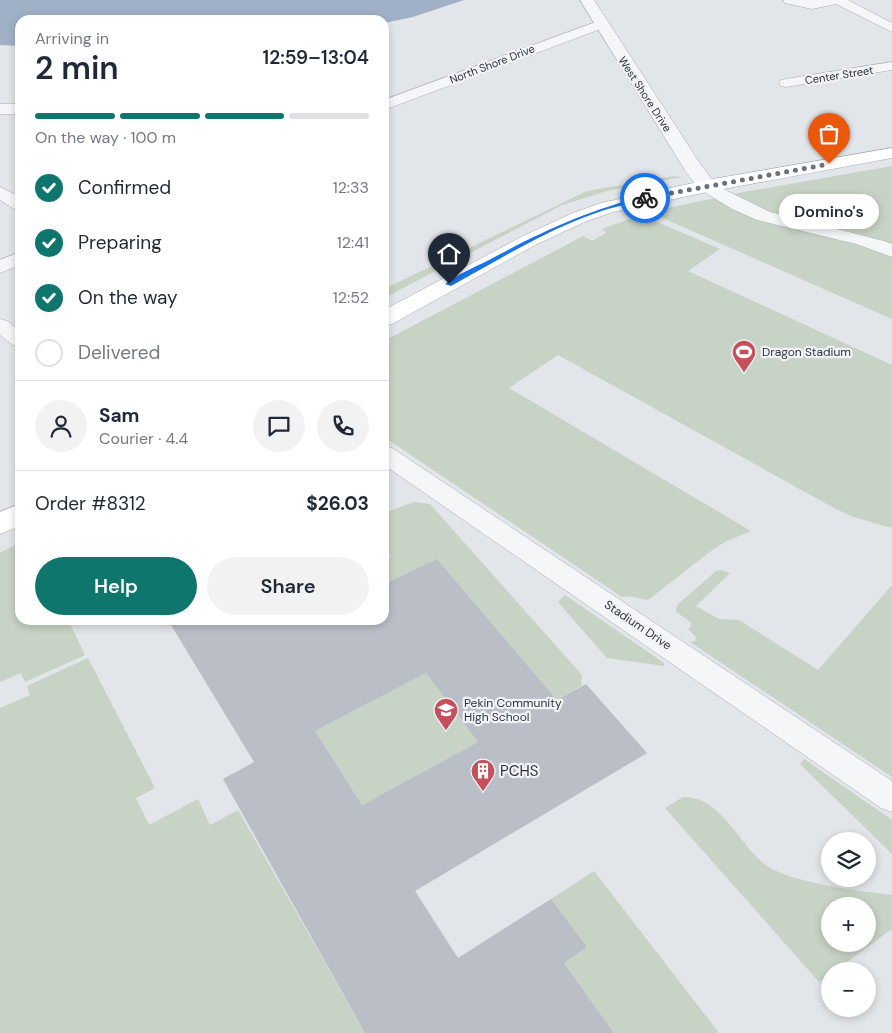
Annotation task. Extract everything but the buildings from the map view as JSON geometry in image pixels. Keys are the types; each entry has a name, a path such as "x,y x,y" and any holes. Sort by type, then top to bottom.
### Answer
{"main road":[{"path":"389,316 530,240 580,217 622,203 892,153"},
{"path":"0,524 15,516"}],"street":[{"name":"West Shore Drive","path":"587,0 693,168 707,186"},
{"path":"790,7 823,5 836,0 892,28"},
{"name":"North Shore Drive","path":"389,103 601,24"},
{"name":"Center Street","path":"786,83 892,66"},
{"path":"0,108 15,109"},
{"path":"707,186 733,203 771,219 862,239 892,251"},
{"path":"0,192 15,202"},
{"path":"0,267 15,260"},
{"path":"0,326 15,337"},
{"name":"Stadium Drive","path":"389,457 892,798"}],"green space":[{"path":"892,166 892,319 649,212 739,193"},
{"path":"674,176 682,177 607,191 562,205 389,295 389,287 587,191"},
{"path":"641,215 720,249 688,271 892,365 892,528 853,517 832,507 558,355 509,388 751,531 715,548 648,600 628,596 622,597 389,440 389,338 583,236 592,241 606,233 602,229"},
{"path":"414,502 430,504 582,675 581,686 557,700 437,559 389,582 389,557 391,556 389,553 389,511"},
{"path":"15,545 15,625 70,625 85,655 25,682 21,673 0,682 0,553"},
{"path":"721,570 730,573 696,606 719,619 739,620 818,670 892,585 892,777 690,642 695,641 696,637 688,629 691,626 691,622 676,612 677,605 716,571"},
{"path":"565,595 664,663 664,666 607,658 558,602"},
{"path":"88,658 155,788 136,798 149,825 198,799 210,825 238,810 365,1033 0,1033 0,708 30,695 27,686"},
{"path":"426,673 478,742 362,805 315,731"},
{"path":"804,759 892,820 892,854 876,838 876,832 870,832 800,764"},
{"path":"683,797 696,799 708,804 718,812 754,854 774,870 821,884 821,887 837,887 892,895 892,929 876,941 876,897 821,897 821,952 861,952 847,962 821,962 821,981 819,982 665,808"},
{"path":"594,871 719,1033 614,1033 564,963 587,947 551,899"}],"water":[{"path":"0,0 464,0 413,17 389,22 389,15 15,15 15,46 0,45"}],"way so far":[{"path":"645,198 829,164"}],"place":[{"name":"Domino's","path":"829,164"},
{"name":"Dragon Stadium","path":"744,373"},
{"name":"Pekin Community High School","path":"446,731"},
{"name":"PCHS","path":"483,792"}],"route":[{"path":"449,284 548,231 593,212 645,198"}]}
